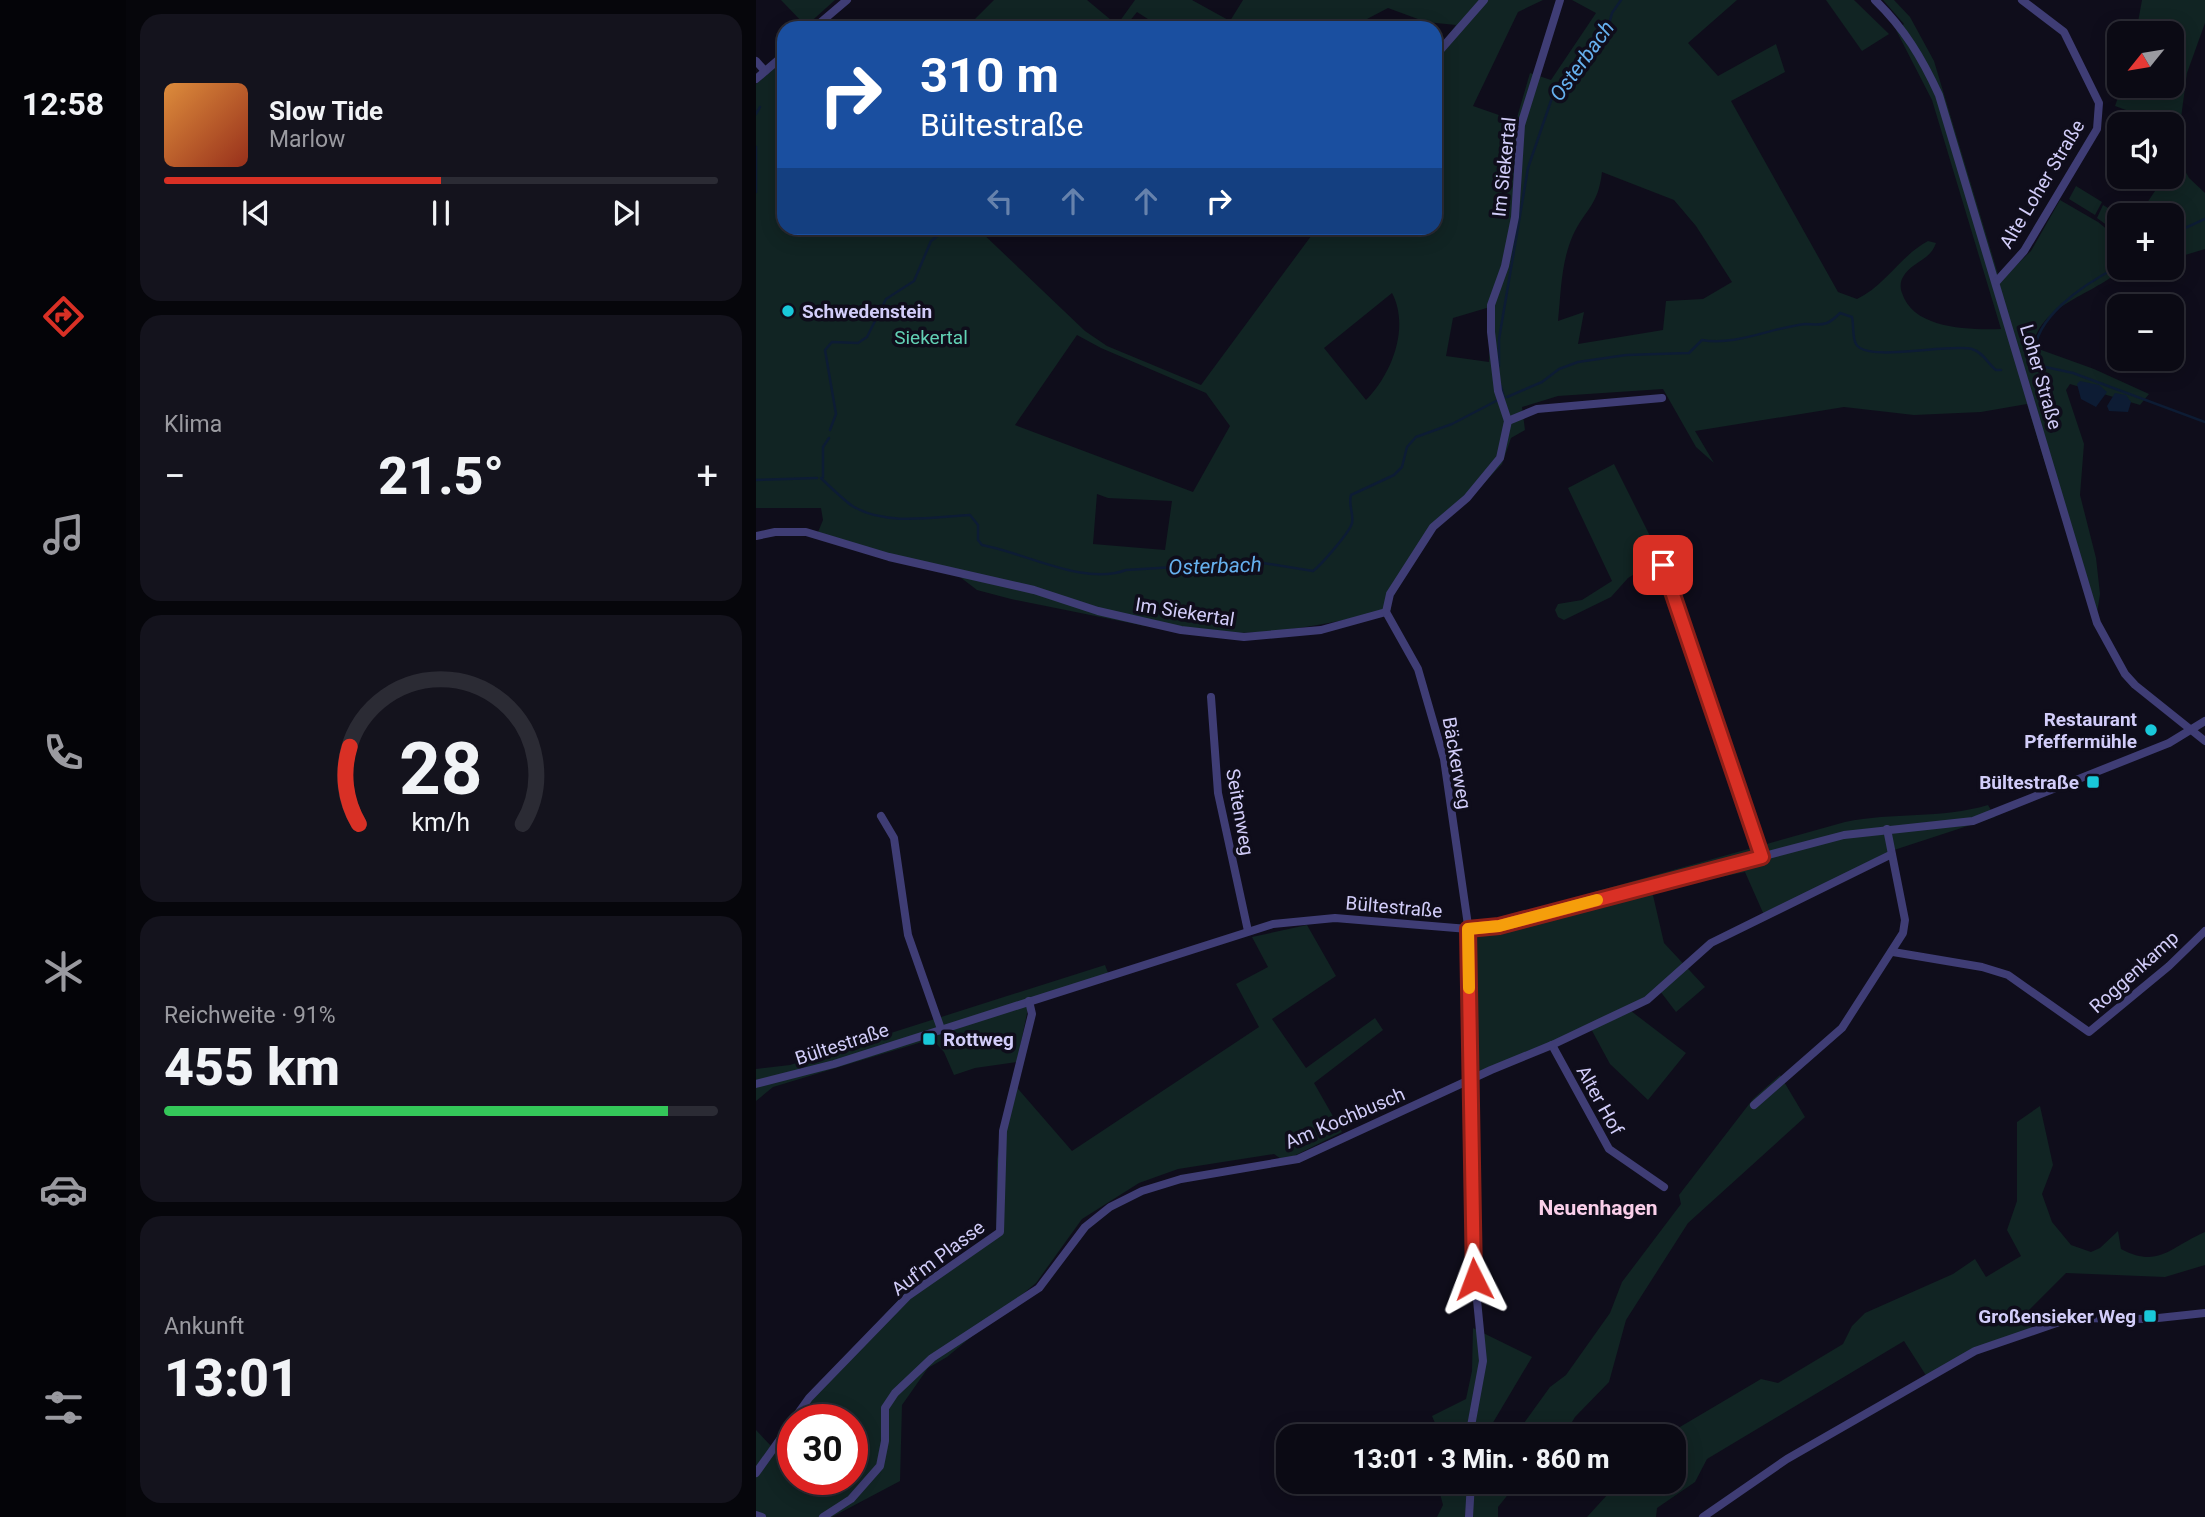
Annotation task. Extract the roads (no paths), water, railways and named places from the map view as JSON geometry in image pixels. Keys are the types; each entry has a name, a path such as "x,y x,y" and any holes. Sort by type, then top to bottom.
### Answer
{"street":[{"path":"822,21 847,0"},
{"path":"1442,48 1484,0"},
{"name":"Im Siekertal","path":"756,536 775,532 806,532 889,557 1034,590 1098,611 1181,630 1244,637 1321,630 1386,612 1390,594 1433,527 1467,498 1500,458 1508,421 1491,332 1491,305 1505,266 1515,217 1521,125 1560,0"},
{"name":"Loher Straße","path":"1875,0 1899,23 1922,58 1939,95 1997,281 2097,623 2125,674 2157,705 2205,741"},
{"name":"Alte Loher Straße","path":"1997,281 2024,251 2097,129 2099,103 2064,32 2022,0"},
{"path":"756,61 765,71"},
{"path":"756,79 777,61"},
{"path":"1508,421 1537,409 1662,398"},
{"path":"1663,565 1762,857"},
{"name":"Bäckerweg","path":"1386,612 1418,669 1441,747 1468,929 1472,1081 1471,1239 1483,1361 1471,1424"},
{"name":"Seitenweg","path":"1211,697 1218,793 1248,930"},
{"name":"Bültestraße","path":"756,1084 792,1076 1248,930 1297,919 1335,918 1468,929 1499,926 1844,835 1887,829 1935,828 1973,821 2169,744 2205,721"},
{"path":"881,816 894,838 908,935 941,1029"},
{"path":"1754,1105 1842,1028 1903,933 1905,920 1890,855 1887,829"},
{"name":"Am Kochbusch","path":"823,1517 851,1499 880,1465 885,1441 886,1408 895,1393 932,1358 1038,1288 1085,1227 1110,1207 1142,1191 1181,1180 1298,1159 1552,1045 1647,1000 1711,943 1890,855"},
{"name":"Roggenkamp","path":"1893,952 1982,967 2008,975 2089,1032 2169,966 2205,931"},
{"name":"Auf'm Plasse","path":"805,1404 908,1296 1000,1232 1003,1131 1032,1014 1029,1001"},
{"name":"Alter Hof","path":"1552,1045 1609,1149 1664,1187"},
{"path":"1703,1517 1787,1459 1975,1351 2071,1318 2148,1319 2205,1313"},
{"name":"Auf'm Plasse","path":"756,1473 777,1443"},
{"path":"1469,1517 1470,1494"},
{"path":"756,1515 762,1517"}],"water":[{"path":"2080,381 2099,385 2107,392 2096,407 2081,399 2077,384"},
{"path":"2115,393 2126,395 2131,402 2128,412 2109,411 2107,406"}],"waterway":[{"name":"Osterbach","path":"1499,366 1499,339 1528,168 1554,92 1580,70 1581,56 1607,32 1612,13 1621,0"},
{"path":"756,114 760,107"},
{"path":"756,147 756,192"},
{"path":"2184,229 2205,219"},
{"path":"830,430 836,414 825,350 832,342 858,343 867,337 886,299 914,281 931,241 939,235"},
{"path":"2107,273 2076,293 2049,319 2040,333 2035,349 2036,365 2073,373 2205,422"},
{"path":"1507,397 1542,382 1559,369 1578,362 1626,355 1689,353 1702,340 1728,341 1792,326 1819,325 1832,320 1840,313 1852,317 1856,344 1863,349 1875,352 1972,349 1996,370 2001,370"},
{"name":"Osterbach","path":"1501,386 1504,398"},
{"name":"Osterbach","path":"821,478 842,498 867,513 911,519 970,515 978,525 978,540 982,545 1074,571 1110,574 1126,570 1257,562 1313,571 1350,527 1351,495 1394,475 1402,467 1407,447 1416,437 1452,424 1498,400"},
{"path":"823,477 823,447 829,438"},
{"name":"Osterbach","path":"756,480 817,478"}],"place":[{"name":"Schwedenstein","path":"788,311"},
{"name":"Restaurant Pfeffermühle","path":"2151,730"},
{"name":"Bültestraße","path":"2093,782"},
{"name":"Rottweg","path":"929,1039"},
{"name":"Großensieker Weg","path":"2150,1316"}],"district":[{"name":"Neuenhagen","path":"1598,1208"}],"park label":[{"name":"Siekertal","path":"931,337"}]}
